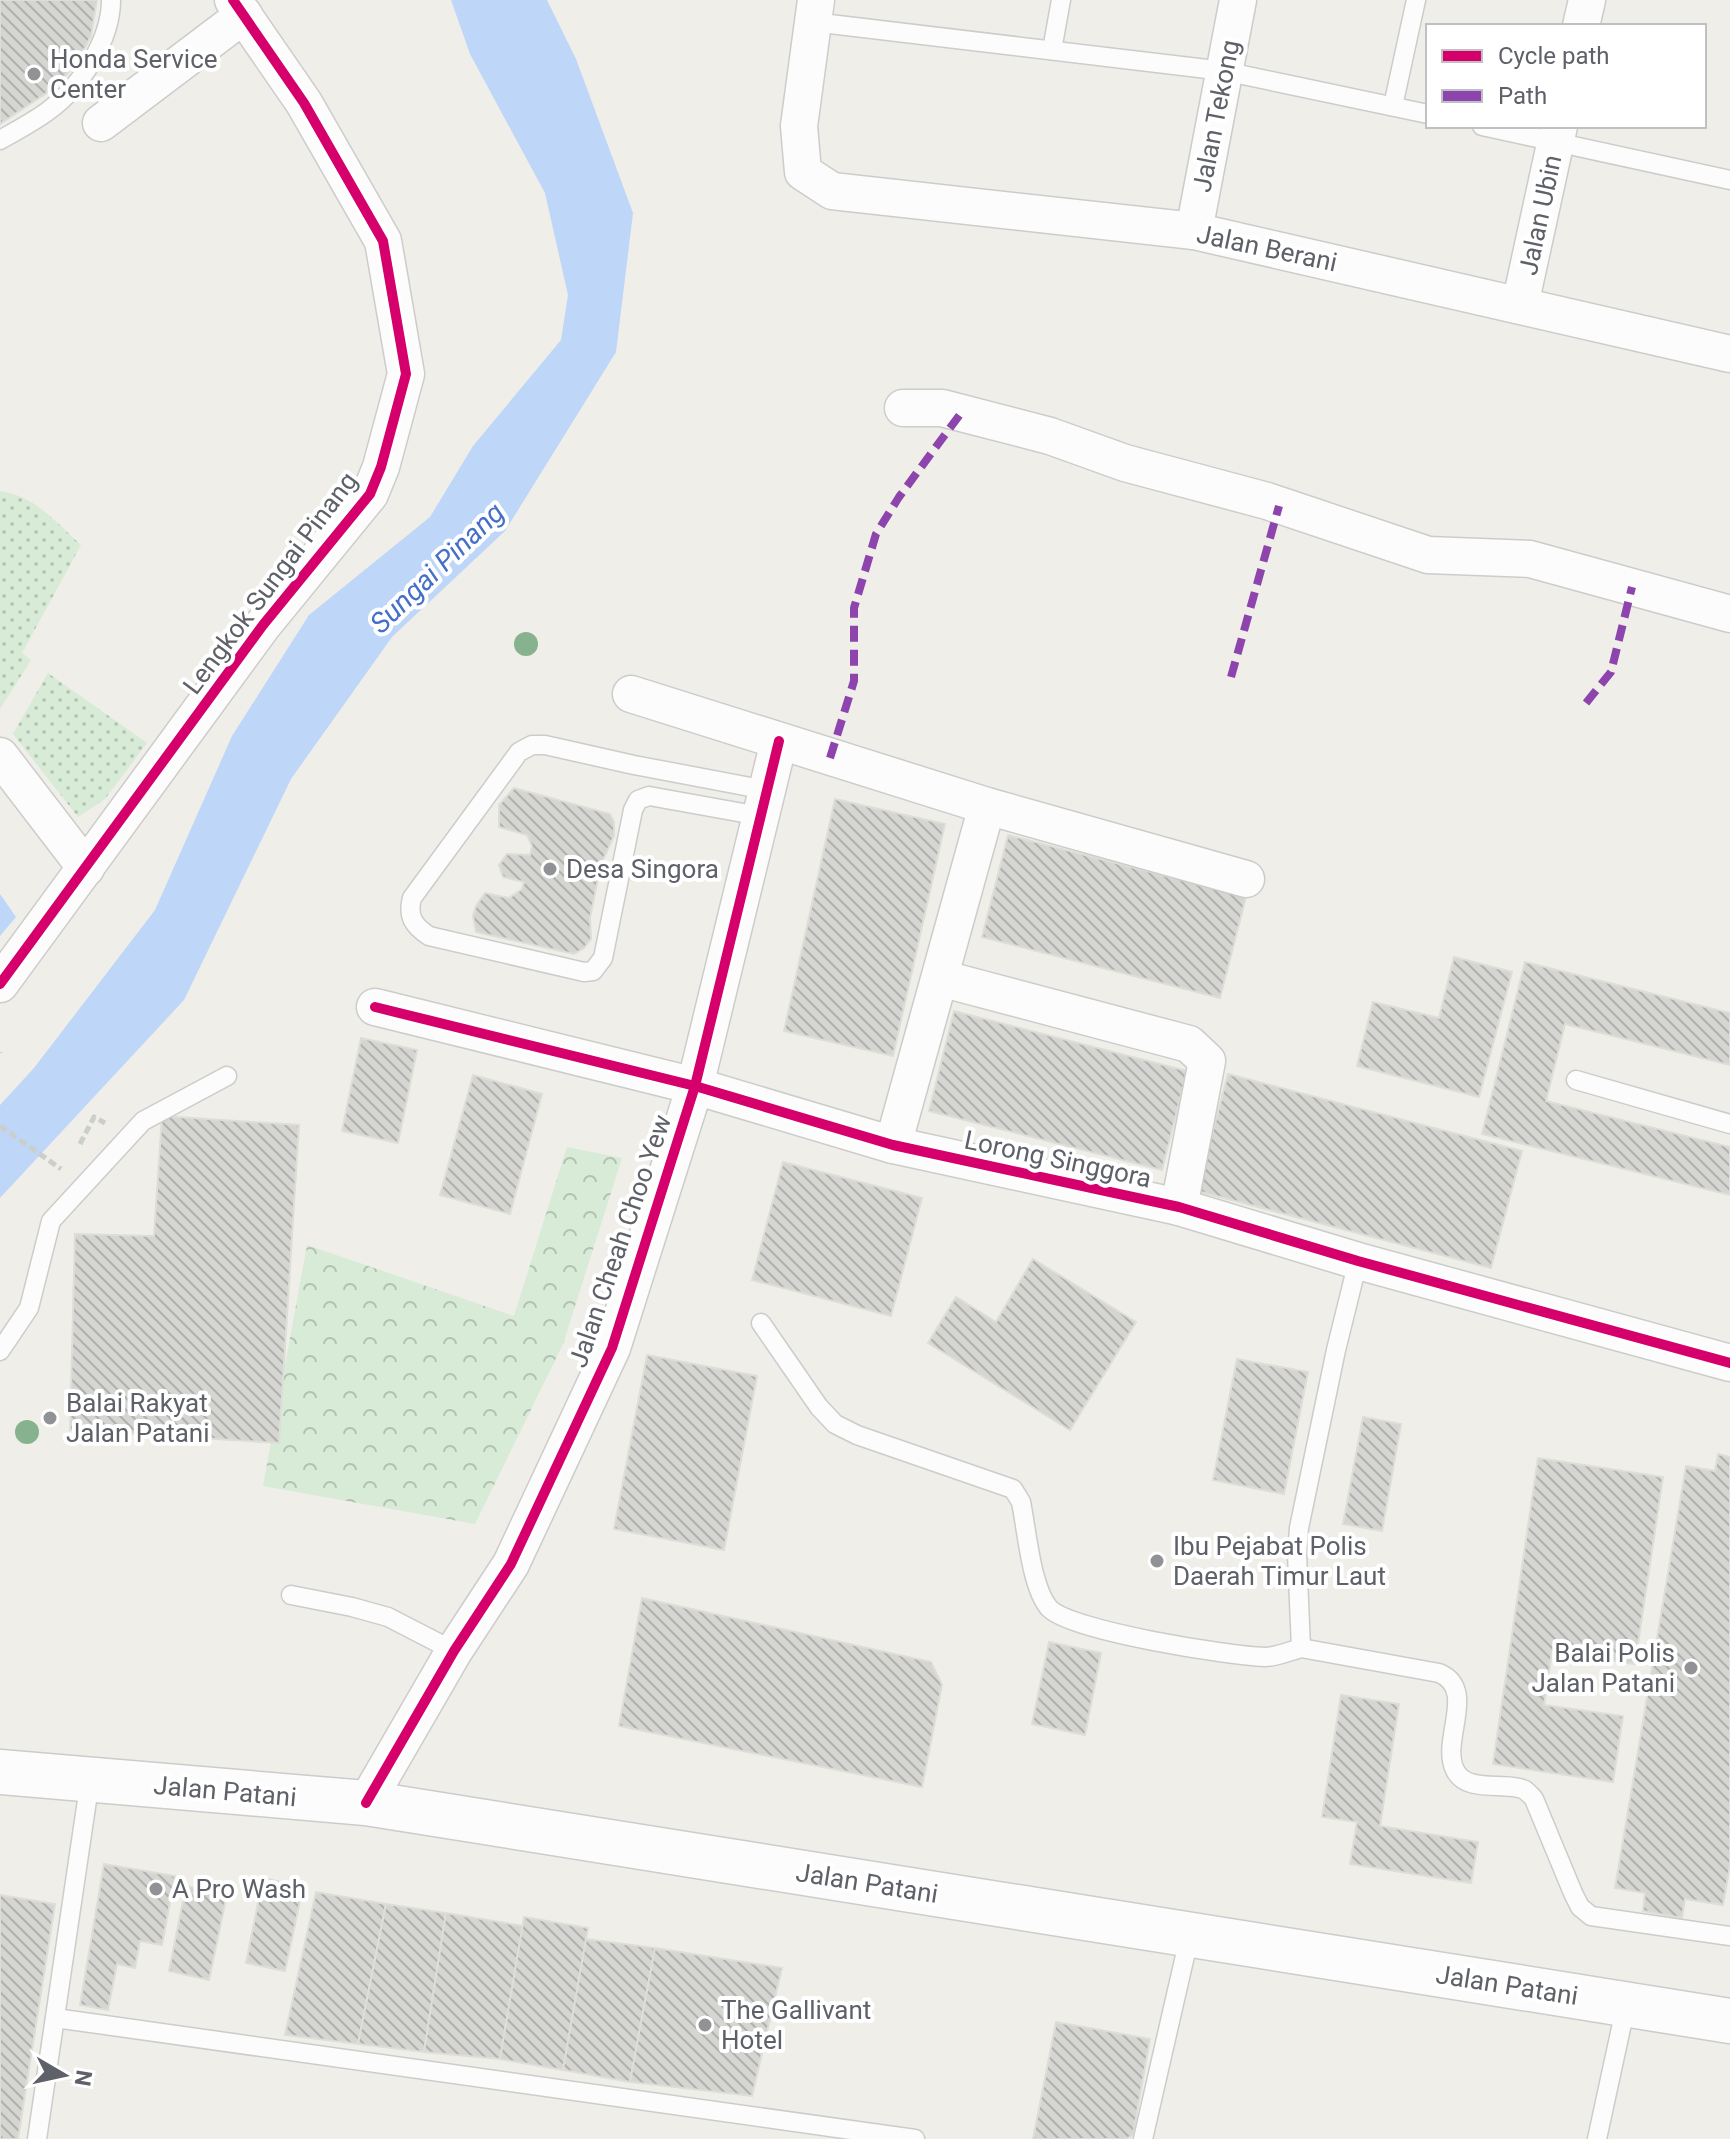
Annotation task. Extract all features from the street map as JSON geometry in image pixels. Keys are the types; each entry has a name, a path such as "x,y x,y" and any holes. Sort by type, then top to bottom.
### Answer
{"main road":[{"name":"Jalan Patani","path":"0,1772 366,1803 1730,2021"}],"street":[{"name":"Jalan Tekong","path":"1194,231 1238,0"},
{"path":"1581,24 1587,0"},
{"path":"101,123 238,8"},
{"name":"Lengkok Sungai Pinang","path":"0,984 263,625 370,494 381,467 406,374 383,241 304,103 238,8"},
{"name":"Jalan Berani","path":"815,11 799,126 803,172 832,191 1194,231 1730,354"},
{"name":"Jalan Ubin","path":"1520,305 1558,134"},
{"path":"903,408 942,408 1050,436 1125,463 1267,501 1428,555 1530,559 1730,614"},
{"path":"631,694 987,806 1246,879"},
{"name":"Jalan Cheah Choo Yew","path":"366,1803 454,1651 511,1564 612,1348 695,1086 779,741"},
{"path":"0,756 86,868"},
{"path":"893,1145 987,806"},
{"path":"940,978 1189,1044 1207,1061 1179,1207"},
{"name":"Lorong Singgora","path":"375,1007 695,1086 893,1145 1179,1207 1358,1261 1730,1363"}],"lane":[{"path":"0,140 49,110 74,86 103,36 111,0"},
{"path":"1052,50 1061,0"},
{"path":"1393,106 1416,0"},
{"path":"815,11 1052,50 1224,71 1426,114"},
{"path":"1501,128 1558,134 1730,179"},
{"path":"532,745 545,745 634,765 763,803 649,796 638,800 633,810 603,958 593,971 584,972 429,936 411,920 409,909 412,898 519,752 532,745"},
{"path":"0,1351 29,1308 51,1221 143,1121 227,1076"},
{"path":"1576,1080 1730,1124"},
{"path":"1301,1648 1297,1554 1299,1528 1358,1261"},
{"path":"761,1323 819,1407 835,1424 857,1435 1013,1489 1021,1502 1040,1595 1051,1611 1066,1620 1163,1644 1268,1657 1301,1648 1449,1677 1456,1686 1457,1697 1452,1759 1454,1770 1472,1783 1526,1790 1534,1799 1580,1907 1591,1916 1730,1936"},
{"path":"291,1595 388,1617 454,1651"},
{"path":"37,2139 90,1780"},
{"path":"1143,2139 1190,1934"},
{"path":"1597,2139 1626,2004"},
{"path":"55,2018 915,2139"}],"path":[{"path":"0,1126 66,1173"}],"green space":[{"path":"0,491 35,504 81,545 22,653 31,660 0,709"},
{"path":"48,673 147,743 105,799 78,817 13,734"},
{"path":"567,1147 622,1158 563,1344 475,1524 263,1486 307,1245 514,1316"}],"water":[{"name":"Sungai Pinang","path":"451,0 547,0 576,59 633,213 616,352 505,531 392,637 291,779 184,1000 0,1198 0,1105 34,1068 155,910 232,736 309,615 430,517 473,446 561,340 568,295 545,193 470,54"},
{"path":"0,894 16,917 0,936"}],"building":[{"name":"Honda Service Center","path":"0,0 97,0 91,36 78,61 57,86 0,124"},
{"name":"Desa Singora","path":"514,788 610,814 614,822 614,836 601,864 590,918 591,939 574,954 476,932 473,916 485,893 509,898 522,889 524,882 503,877 499,865 507,854 530,855 532,846 527,835 499,827 499,805"},
{"path":"835,799 945,824 893,1056 784,1031"},
{"path":"1008,835 1246,897 1220,998 982,937"},
{"path":"1454,957 1512,972 1479,1097 1357,1066 1373,1002 1439,1018"},
{"path":"1525,962 1730,1013 1730,1065 1565,1024 1546,1101 1730,1147 1730,1195 1482,1134"},
{"path":"954,1011 1187,1071 1162,1170 929,1111"},
{"path":"361,1038 417,1050 398,1143 342,1131"},
{"path":"1228,1074 1522,1151 1491,1268 1197,1191"},
{"path":"473,1075 542,1094 510,1214 440,1195"},
{"path":"162,1116 299,1125 279,1443 70,1430 75,1234 154,1236"},
{"path":"783,1162 922,1198 891,1316 752,1280"},
{"path":"1033,1259 1136,1322 1070,1430 928,1343 956,1297 996,1322"},
{"path":"647,1355 757,1376 724,1550 614,1529"},
{"path":"1237,1359 1308,1372 1284,1494 1213,1480"},
{"path":"1363,1417 1401,1424 1382,1531 1343,1524"},
{"name":"Balai Polis Jalan Patani","path":"1718,1454 1730,1457 1730,1865 1723,1905 1685,1899 1682,1918 1643,1911 1645,1893 1615,1888 1686,1466 1715,1471"},
{"path":"1538,1458 1663,1477 1635,1664 1552,1652 1544,1705 1623,1716 1613,1782 1493,1764"},
{"path":"642,1598 931,1662 942,1685 922,1787 619,1726"},
{"path":"1049,1642 1101,1653 1085,1735 1032,1724"},
{"path":"1341,1695 1399,1704 1380,1826 1478,1842 1471,1883 1350,1864 1357,1822 1322,1817"},
{"path":"104,1864 175,1876 162,1945 140,1941 135,1968 117,1964 108,2010 80,2005"},
{"path":"263,1878 303,1887 285,1971 246,1963"},
{"path":"186,1886 227,1894 209,1980 169,1971"},
{"path":"316,1892 386,1904 358,2044 285,2035"},
{"path":"0,1895 55,1904 18,2139 0,2139"},
{"path":"386,1904 446,1913 424,2052 358,2044"},
{"path":"446,1913 523,1926 500,2059 424,2052"},
{"path":"524,1917 588,1928 563,2070 500,2059"},
{"path":"586,1939 655,1948 630,2082 563,2070"},
{"name":"The Gallivant Hotel","path":"655,1948 782,1968 752,2096 630,2082"},
{"path":"1056,2022 1150,2039 1133,2135 1126,2139 1033,2139"}],"marked path":[{"path":"830,758 854,681 854,608 876,534 899,497 961,413"},
{"path":"1231,677 1279,506"},
{"path":"1586,703 1611,672 1632,587"}],"cycle path":[{"path":"0,984 263,625 370,494 381,467 406,374 383,241 304,103 233,0"},
{"path":"366,1803 454,1651 511,1564 612,1348 695,1086 779,741"},
{"path":"375,1007 695,1086 893,1145 1179,1207 1358,1261 1730,1363"}],"place":[{"name":"Honda Service Center","path":"34,74"},
{"name":"Desa Singora","path":"550,869"},
{"name":"Balai Rakyat Jalan Patani","path":"50,1418"},
{"name":"Ibu Pejabat Polis Daerah Timur Laut","path":"1157,1561"},
{"name":"Balai Polis Jalan Patani","path":"1691,1668"},
{"name":"A Pro Wash","path":"156,1889"},
{"name":"The Gallivant Hotel","path":"705,2025"}]}
